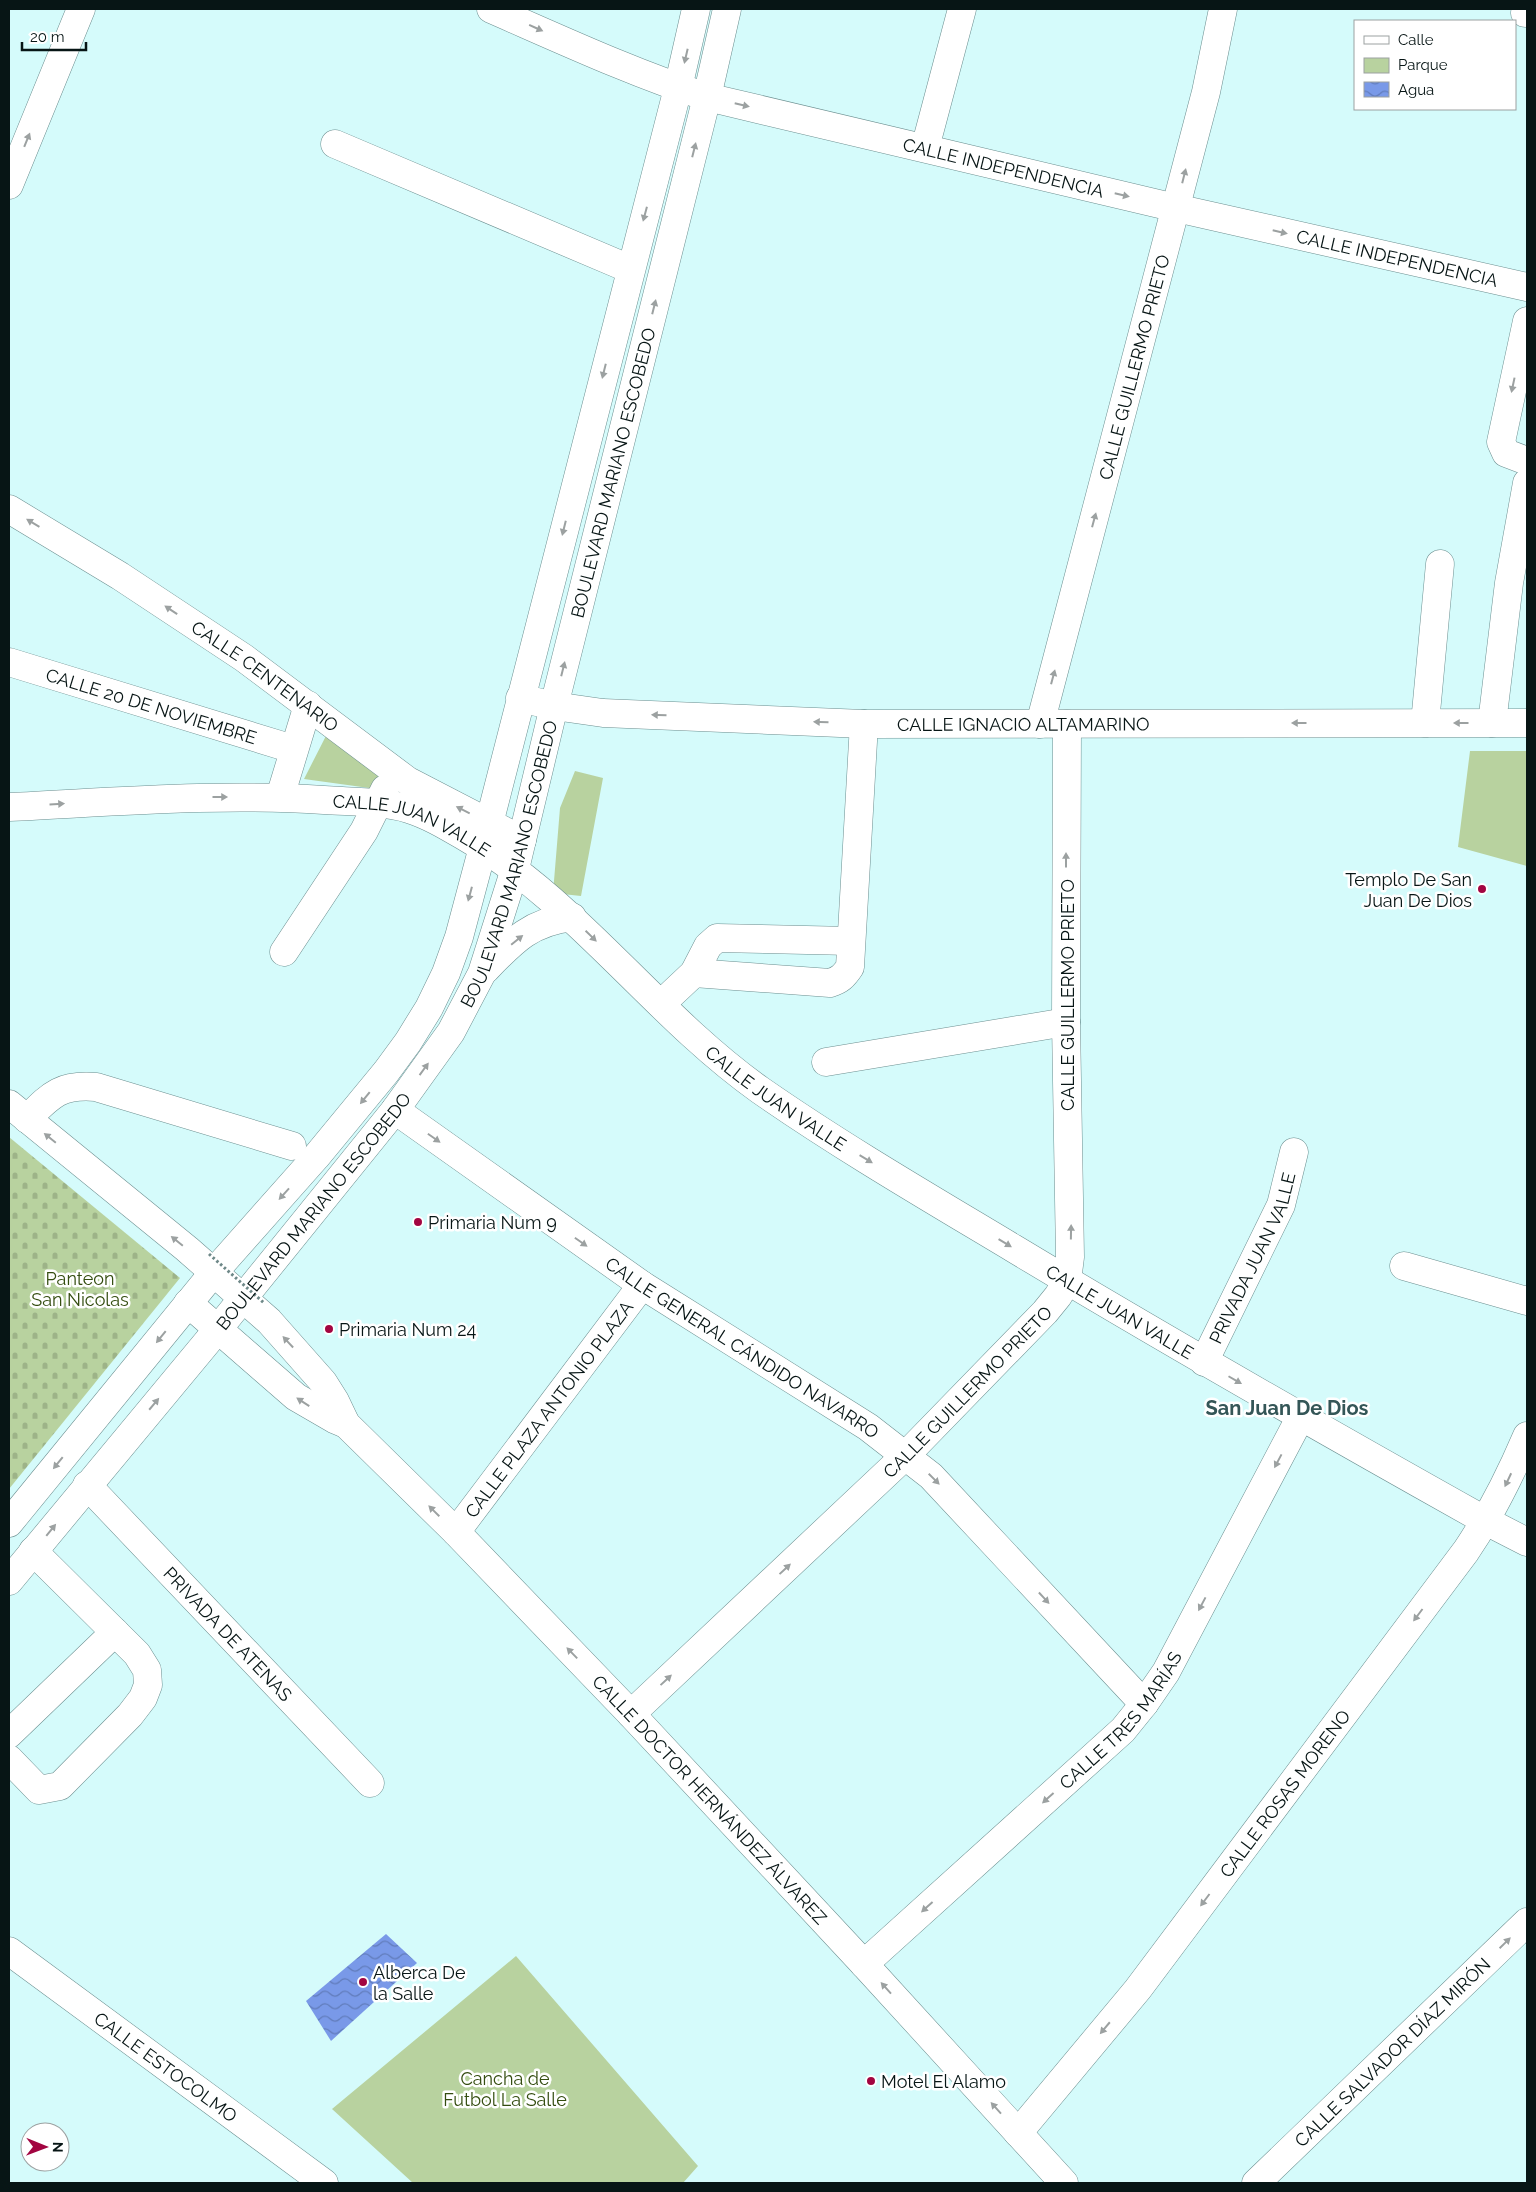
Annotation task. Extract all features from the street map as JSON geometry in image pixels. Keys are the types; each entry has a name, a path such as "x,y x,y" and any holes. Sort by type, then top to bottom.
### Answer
{"street":[{"path":"9,185 81,9"},
{"name":"CALLE INDEPENDENCIA","path":"492,9 678,88 707,97 1176,208 1527,288"},
{"name":"BOULEVARD MARIANO ESCOBEDO","path":"9,1523 188,1304 211,1263 301,1176 386,1072 408,1042 429,1008 446,973 459,937 486,835 678,88 696,9"},
{"name":"BOULEVARD MARIANO ESCOBEDO","path":"9,1581 218,1329 253,1301 451,1032 482,973 515,869 707,97 727,9"},
{"path":"925,148 962,9"},
{"name":"CALLE GUILLERMO PRIETO","path":"631,1714 906,1455 1046,1312 1067,1280 1070,1258 1071,1220 1066,1022 1053,724 1176,208 1206,92 1222,9"},
{"path":"335,144 630,269"},
{"path":"1527,320 1501,442 1506,453 1527,461"},
{"path":"1492,723 1508,583 1527,483"},
{"name":"CALLE CENTENARIO","path":"9,509 120,576 244,658 408,781 486,835 522,840"},
{"path":"1425,723 1440,564"},
{"name":"CALLE 20 DE NOVIEMBRE","path":"9,662 293,749"},
{"name":"CALLE IGNACIO ALTAMARINO","path":"520,698 554,706 603,713 864,724 1527,723"},
{"path":"280,797 293,749 308,705"},
{"path":"694,973 830,982 839,980 850,967 864,724"},
{"path":"284,952 364,831 380,804 394,770"},
{"name":"CALLE JUAN VALLE","path":"9,807 196,798 280,797 380,804 416,812 439,822 486,835 515,869 572,917 682,1025 755,1086 833,1139 1300,1418 1527,1542"},
{"path":"482,973 508,948 534,928 552,920 572,917"},
{"path":"661,1004 694,973 708,946 717,938 851,941"},
{"path":"826,1062 1066,1022"},
{"path":"18,1112 57,1093 77,1086 96,1087 292,1146"},
{"name":"CALLE GENERAL CÁNDIDO NAVARRO","path":"394,1110 642,1285 868,1427 906,1455 931,1476 1144,1704"},
{"name":"CALLE DOCTOR HERNÁNDEZ ÁLVAREZ","path":"18,1112 211,1263 253,1301 309,1365 335,1401 346,1424 456,1532 631,1714 864,1964 1064,2183"},
{"name":"PRIVADA JUAN VALLE","path":"1204,1362 1281,1205 1294,1152"},
{"path":"1404,1266 1527,1301"},
{"name":"CALLE PLAZA ANTONIO PLAZA","path":"456,1532 642,1285"},
{"name":"CALLE DOCTOR HERNÁNDEZ ÁLVAREZ","path":"188,1304 296,1397 346,1424"},
{"name":"CALLE TRES MARÍAS","path":"864,1964 1123,1730 1144,1704 1166,1672 1300,1418"},
{"name":"CALLE ROSAS MORENO","path":"1018,2133 1138,1989 1466,1551 1486,1521 1507,1482 1527,1436"},
{"name":"PRIVADA DE ATENAS","path":"87,1485 370,1783"},
{"path":"9,1759 38,1790 60,1786 130,1715 143,1698 148,1686 147,1670 137,1654 33,1551"},
{"path":"9,1734 115,1632"},
{"name":"CALLE SALVADOR DÍAZ MIRÓN","path":"1256,2183 1527,1922"},
{"name":"CALLE ESTOCOLMO","path":"9,1951 324,2183"}],"path":[{"path":"211,1263 253,1301"}],"green space":[{"path":"329,730 420,795 304,779"},
{"path":"1470,751 1527,751 1527,866 1458,847"},
{"path":"575,771 603,778 581,896 553,893 560,808"},
{"name":"Panteon San Nicolas","path":"9,1137 180,1278 9,1489"},
{"name":"Cancha de Futbol La Salle","path":"516,1956 698,2166 683,2183 413,2183 332,2109"}],"water":[{"name":"Alberca De la Salle","path":"386,1934 417,1963 331,2041 306,2001"}],"place":[{"name":"Templo De San Juan De Dios","path":"1482,889"},
{"name":"Primaria Num 9","path":"418,1222"},
{"name":"Primaria Num 24","path":"329,1329"},
{"name":"Alberca De la Salle","path":"363,1982"},
{"name":"Motel El Alamo","path":"871,2081"}],"district":[{"name":"San Juan De Dios","path":"1287,1408"}]}
